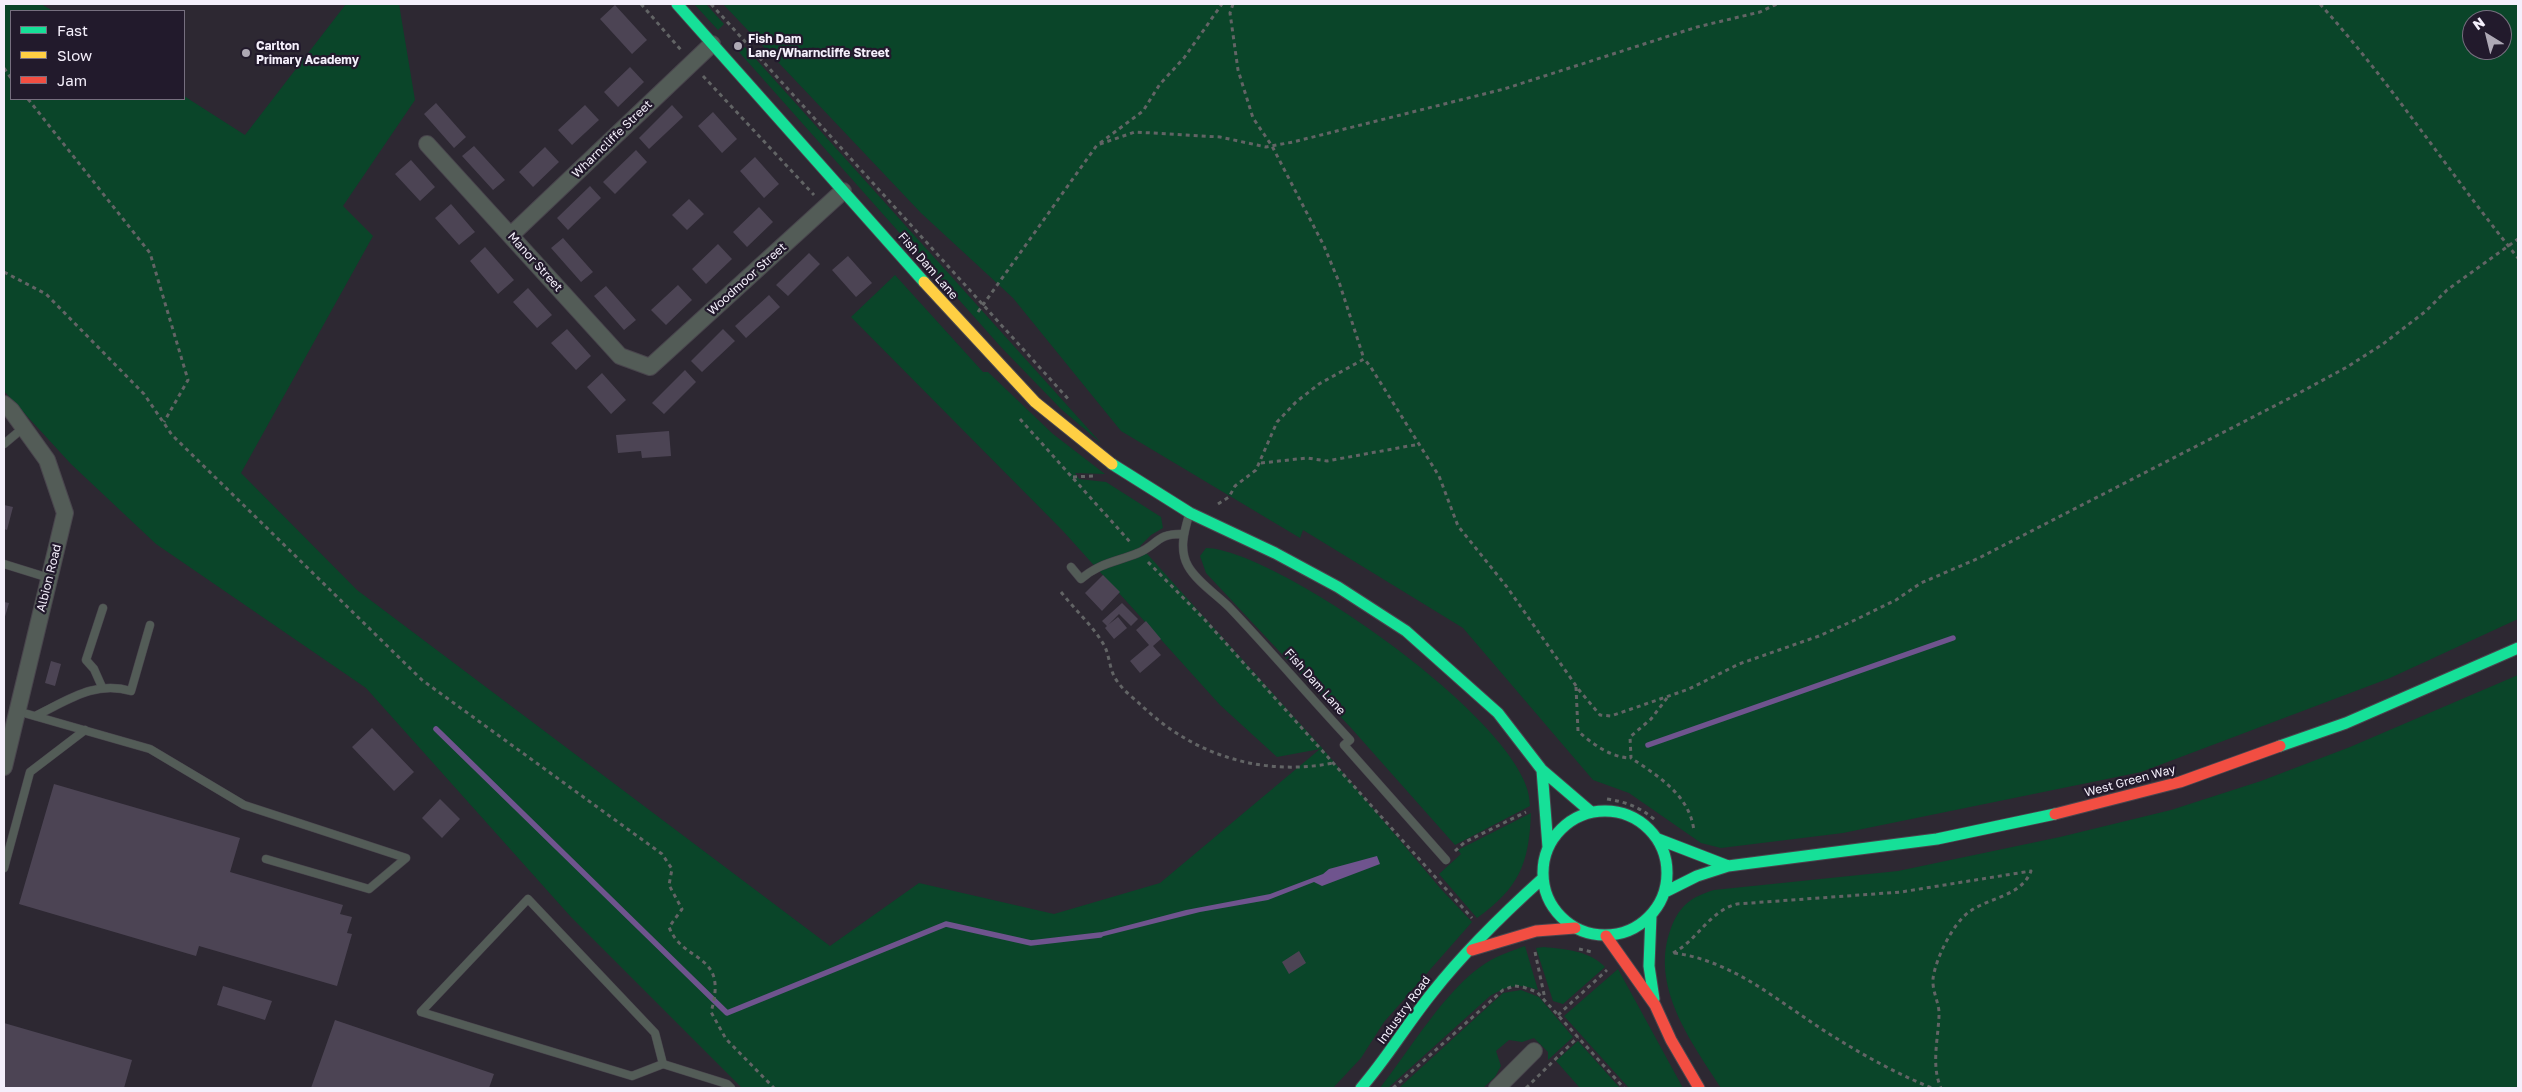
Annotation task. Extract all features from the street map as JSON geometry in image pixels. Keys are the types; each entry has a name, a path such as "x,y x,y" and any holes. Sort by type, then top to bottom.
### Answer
{"street":[{"name":"Fish Dam Lane","path":"676,4 965,328 1035,402 1118,469 1190,513 1275,552 1338,587 1406,631 1498,713 1542,770 1591,812"},
{"name":"Wharncliffe Street","path":"511,235 712,44"},
{"name":"Manor Street","path":"427,144 620,356 650,367"},
{"name":"Woodmoor Street","path":"650,367 843,191"},
{"name":"Albion Road","path":"4,404 47,460 65,513 4,767"},
{"name":"West Green Way","path":"1665,892 1697,876 1728,866 1937,839 2040,818 2180,782 2346,723 2518,648"},
{"path":"1542,770 1548,847 1544,862 1543,878 1546,893 1552,907 1562,919 1575,928 1606,936 1622,933 1638,926 1651,915 1665,892 1668,865 1658,839 1648,827 1636,818 1622,812 1606,810 1591,812 1566,824 1548,847"},
{"name":"West Green Way","path":"1658,839 1728,866"},
{"name":"Industry Road","path":"1361,1088 1380,1066 1449,972 1472,950 1503,914 1543,878"},
{"path":"1651,915 1649,966 1654,1005"},
{"name":"Industry Road","path":"1472,950 1536,931 1575,928"},
{"path":"1606,936 1654,1005 1671,1040 1699,1088"},
{"path":"1497,1088 1517,1058 1534,1051"}],"lane":[{"path":"4,444 23,428"},
{"name":"Fish Dam Lane","path":"1190,513 1183,534 1184,555 1193,573 1229,607 1350,740 1344,745 1446,860"},
{"path":"1070,567 1081,579 1094,568 1140,553 1164,536 1183,534"},
{"path":"4,564 49,578"},
{"path":"102,687 94,669 86,660 103,608"},
{"path":"35,716 94,688 114,686 131,691 150,626"},
{"path":"17,711 150,749 244,805 406,858 369,889 266,859"},
{"path":"4,868 30,772 85,730"},
{"path":"663,1064 655,1033 528,898 421,1012 632,1076 663,1064 727,1084 731,1088"}],"path":[{"path":"640,4 691,63 825,207"},
{"path":"711,4 1072,403"},
{"path":"965,328 1097,145 1143,111 1160,84 1184,58 1222,4"},
{"path":"1233,4 1230,13 1238,70 1253,118 1272,146 1324,246 1339,282 1364,359 1440,476 1458,526 1510,591 1576,686 1600,715 1611,716 1703,683 1734,666 1819,636 1854,620 1896,600 1921,583 1979,558 2334,374 2383,344 2426,311 2447,290 2518,239"},
{"path":"1097,145 1135,132 1158,131 1220,137 1266,147 1272,146 1504,88 1697,27 1760,12 1777,4"},
{"path":"2320,4 2383,77 2518,258"},
{"path":"29,100 150,252 188,380 164,422"},
{"path":"4,272 46,294 144,394 172,435 422,680 662,854 672,869 668,885 682,909 669,927 672,935 710,965 717,993 711,1012 726,1039 774,1088"},
{"path":"1205,520 1221,500 1228,497 1236,486 1256,470 1261,463 1277,422 1296,402 1319,384 1364,359"},
{"path":"1017,415 1140,553 1205,620 1486,934"},
{"path":"1261,463 1307,458 1327,461 1420,444"},
{"path":"1061,592 1101,640 1116,680 1146,710 1184,739 1229,760 1260,765 1300,767 1333,763"},
{"path":"1576,686 1578,731 1596,746 1604,748 1622,758 1631,758 1671,786 1688,814 1694,835"},
{"path":"1631,758 1630,738 1651,719 1668,696"},
{"path":"1601,798 1632,804 1643,809 1658,822"},
{"path":"1431,874 1465,842 1534,808"},
{"path":"1673,953 1686,944 1725,907 1737,904 1901,892 2031,871 2028,879 2018,888 1969,912 1959,922 1937,960 1933,979 1933,994 1939,1013 1935,1070 1941,1088"},
{"path":"1570,947 1598,956"},
{"path":"1665,952 1702,958 1725,968 1775,995 1830,1034 1854,1048 1903,1076 1932,1088"},
{"path":"1558,1015 1621,956"},
{"path":"1393,1088 1503,990 1514,986 1537,992 1624,1088"},
{"path":"1526,1088 1578,1037"}],"green space":[{"path":"4,4 41,4 51,10 10,10 10,100 185,100 185,97 245,135 346,4 399,4 415,100 343,206 373,236 241,473 357,590 830,946 919,883 1054,914 1160,883 1320,749 1277,757 1220,705 1063,531 851,317 895,275 983,372 988,372 1053,434 1105,474 1075,473 1079,479 1106,482 1161,517 1163,528 1151,535 1140,546 1322,748 1440,888 1472,922 1384,1022 1361,1058 1333,1088 742,1088 571,917 366,688 156,544 71,464 4,391"},
{"path":"694,4 706,4 724,24 718,30"},
{"path":"723,4 2518,4 2518,619 2390,678 2141,772 1843,833 1721,848 1701,843 1629,793 1593,780 1463,628 1303,530 1300,538 1121,431 1013,298 921,213"},
{"path":"745,47 1101,443 1061,409 1000,346 739,52"},
{"path":"1206,548 1241,556 1287,578 1341,610 1397,649 1449,691 1492,734 1521,773 1530,806 1455,845 1352,729 1206,573 1200,556"},
{"path":"2518,675 2518,1088 1721,1088 1697,1051 1676,1012 1669,992 1665,971 1666,950 1671,928 1678,913 1687,903 1706,893 1714,890 1898,871 2060,837 2171,810 2261,781 2350,747"},
{"path":"1531,813 1528,847 1519,873 1503,896 1477,918 1439,874 1461,854 1458,850"},
{"path":"1525,946 1538,990 1525,986 1514,986 1502,989 1490,996 1388,1088 1380,1088 1429,1021 1457,987 1491,960"},
{"path":"1544,947 1585,954 1605,967 1563,1004 1553,1001 1536,948"},
{"path":"1618,969 1683,1088 1629,1088 1564,1016"},
{"path":"1521,990 1539,997 1573,1037 1548,1060 1548,1052 1534,1038 1522,1042 1509,1040 1496,1051 1501,1066 1495,1077 1483,1088 1399,1088 1503,993"},
{"path":"1578,1041 1620,1088 1580,1088 1556,1061"}],"shaded area":[{"path":"1377,856 1380,864 1322,886 1314,882 1268,900 1200,912 1100,937 1094,936 1102,932 1186,910 1270,894 1323,874 1329,869"}],"building":[{"path":"615,5 647,40 632,54 600,19"},
{"path":"735,41 741,48 738,51 732,44"},
{"path":"630,67 644,82 618,107 604,92"},
{"path":"436,103 466,137 454,148 424,114"},
{"path":"585,105 599,120 572,145 558,130"},
{"path":"672,105 683,117 649,149 639,138"},
{"path":"713,112 737,139 722,153 698,126"},
{"path":"474,146 505,180 493,190 462,156"},
{"path":"545,147 559,162 533,187 519,172"},
{"path":"636,150 647,162 615,194 603,182"},
{"path":"755,157 779,184 764,198 740,171"},
{"path":"411,160 435,187 420,201 395,174"},
{"path":"590,186 601,198 568,230 557,218"},
{"path":"689,199 704,214 687,230 672,215"},
{"path":"451,204 475,232 459,245 435,218"},
{"path":"759,207 773,222 747,247 733,232"},
{"path":"563,238 593,272 581,282 551,248"},
{"path":"718,244 732,259 706,284 692,269"},
{"path":"485,247 514,280 498,294 470,261"},
{"path":"809,253 820,264 788,296 776,285"},
{"path":"848,256 872,283 856,297 832,270"},
{"path":"678,285 692,300 666,325 651,310"},
{"path":"606,286 636,320 624,330 594,296"},
{"path":"528,288 552,315 537,328 513,302"},
{"path":"769,295 780,307 746,338 735,326"},
{"path":"567,329 591,356 576,370 551,343"},
{"path":"723,329 735,341 702,372 691,361"},
{"path":"685,370 696,382 664,414 652,403"},
{"path":"602,373 626,400 611,414 587,387"},
{"path":"669,431 671,456 642,458 641,451 618,453 616,435"},
{"path":"4,505 13,507 7,530 4,529"},
{"path":"1103,575 1120,592 1102,611 1085,593"},
{"path":"4,602 9,603 4,620"},
{"path":"1122,603 1138,619 1131,626 1119,614 1108,625 1118,617 1127,628 1114,639 1102,621"},
{"path":"1146,621 1161,639 1153,646 1161,655 1140,673 1130,661 1149,645 1136,630"},
{"path":"51,661 61,664 55,686 45,683"},
{"path":"372,728 414,772 394,791 352,747"},
{"path":"54,784 240,838 230,872 343,905 340,914 352,917 347,933 352,934 337,986 199,946 196,956 19,904"},
{"path":"440,799 460,819 442,838 422,818"},
{"path":"1299,951 1306,963 1289,974 1282,962"},
{"path":"223,986 272,1001 265,1020 217,1005"},
{"path":"335,1020 494,1074 489,1088 311,1088"},
{"path":"4,1023 132,1060 124,1088 4,1088"}],"waterway":[{"path":"1648,745 1953,638"},
{"path":"436,729 727,1013 946,924 1031,943 1100,935"}],"traffic: fast":[{"path":"677,4 924,282"},
{"path":"1112,464 1190,513 1275,553 1338,587 1406,631 1498,713 1542,770 1591,812"},
{"path":"2280,746 2346,723 2518,648"},
{"path":"1542,770 1548,847"},
{"path":"1605,811 1629,815 1649,829 1663,849 1667,873 1663,897 1649,917 1629,931 1605,935 1581,931 1561,917 1547,897 1543,873 1547,849 1561,829 1581,815 1605,811"},
{"path":"1665,892 1697,876 1728,866 1937,839 2055,814"},
{"path":"1658,839 1728,866"},
{"path":"1361,1088 1445,977 1499,919 1543,878"},
{"path":"1651,915 1649,966 1654,999"}],"traffic: slow":[{"path":"924,282 1035,402 1112,464"}],"traffic: jam":[{"path":"2055,814 2180,782 2280,746"},
{"path":"1472,950 1536,931 1575,928"},
{"path":"1606,936 1655,1005 1671,1040 1699,1088"}],"place":[{"name":"Fish Dam Lane/Wharncliffe Street","path":"738,46"},
{"name":"Carlton Primary Academy","path":"246,53"}]}
